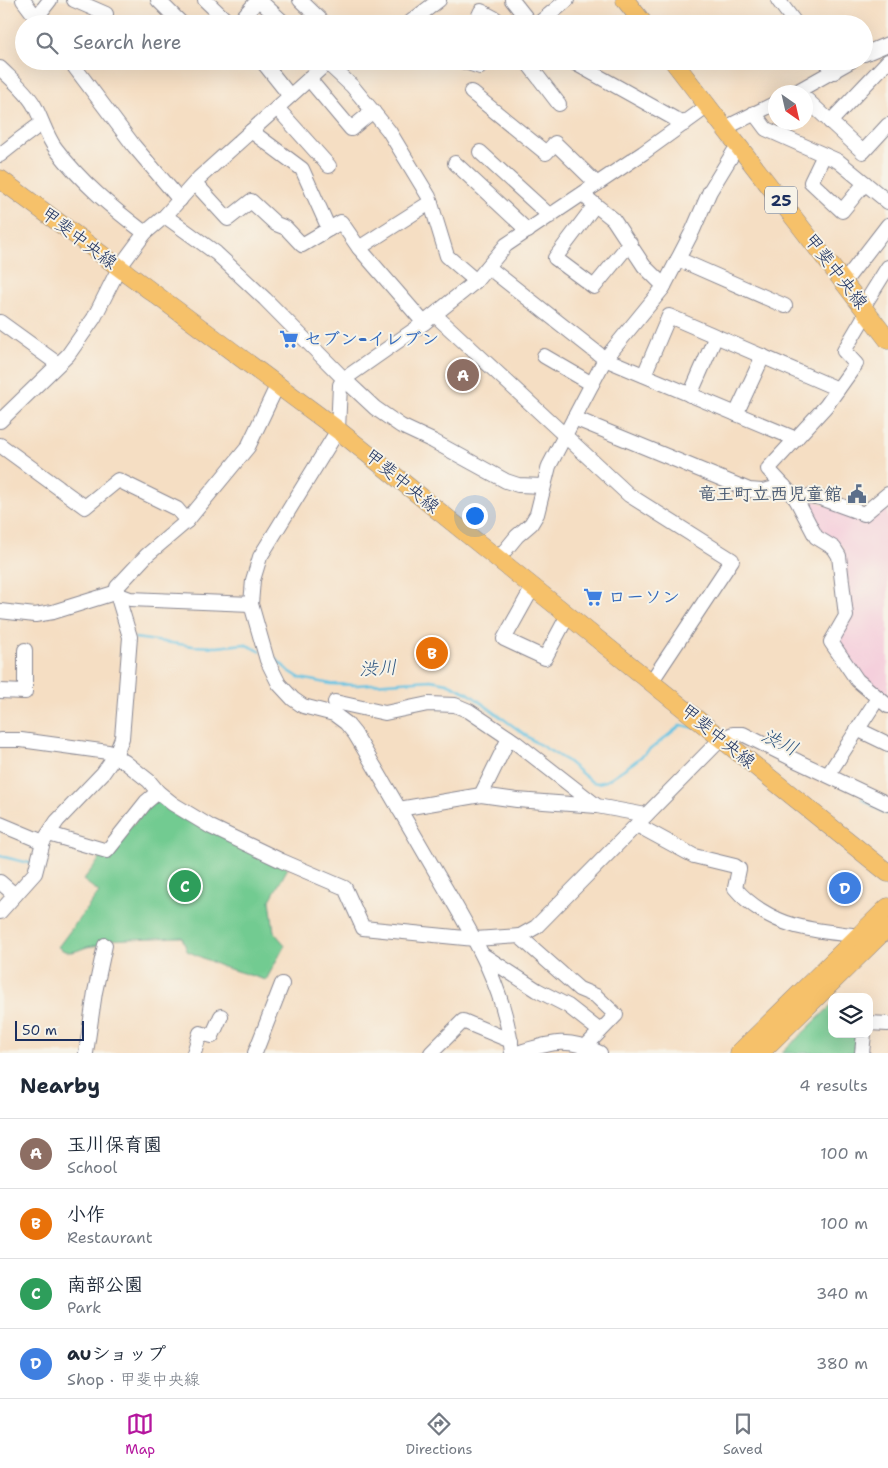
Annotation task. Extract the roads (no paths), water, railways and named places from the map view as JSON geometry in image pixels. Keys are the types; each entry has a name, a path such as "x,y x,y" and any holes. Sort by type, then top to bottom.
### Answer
{"main road":[{"path":"625,0 637,15"},
{"name":"甲斐中央線","path":"680,70 886,335"},
{"name":"甲斐中央線","path":"0,179 338,430 888,873"},
{"path":"739,1053 888,907"},
{"path":"760,1053 888,927"}],"street":[{"path":"23,0 34,15"},
{"path":"41,15 50,0"},
{"path":"74,0 106,14"},
{"path":"205,0 221,15"},
{"path":"245,15 259,0 275,15"},
{"path":"300,0 316,15"},
{"path":"420,15 439,0"},
{"path":"512,0 524,15"},
{"path":"549,15 567,0"},
{"path":"778,0 789,15"},
{"path":"162,1 174,15"},
{"path":"873,50 888,44"},
{"path":"830,122 888,61"},
{"path":"0,68 23,90 33,104 55,148 94,192 115,211 145,233"},
{"path":"77,70 134,146 180,200"},
{"path":"269,70 290,96"},
{"path":"0,421 68,355 94,318 118,268 145,233 165,216 195,183 319,70"},
{"path":"335,70 352,86 389,131 429,197 447,256 476,281"},
{"path":"533,70 560,104"},
{"path":"587,70 684,124"},
{"path":"809,85 826,70"},
{"path":"309,79 351,129 373,111"},
{"path":"471,92 546,153 555,143 597,184"},
{"path":"513,1049 494,977 475,938 355,734 346,723 334,714 303,706 293,700 280,684 267,660 252,604 253,580 260,557 338,430 340,385 344,379 429,319 476,281 506,246 708,106"},
{"path":"725,128 768,107"},
{"path":"813,107 864,152 888,125"},
{"path":"277,108 329,166"},
{"path":"754,113 766,130 838,161 887,198"},
{"path":"0,155 42,124"},
{"path":"251,131 302,170 329,229"},
{"path":"498,559 537,514 549,466 605,359 664,286 694,230 710,191 738,146"},
{"path":"300,168 316,152"},
{"path":"480,152 550,216"},
{"path":"824,155 811,182 842,211 866,183"},
{"path":"455,163 528,231"},
{"path":"195,183 228,218 251,201 276,224 286,228 302,245 341,222 359,248 429,319 629,495 732,560 651,682"},
{"path":"583,194 613,219 644,266 664,286"},
{"path":"359,248 431,202"},
{"path":"595,205 555,258 594,287 630,243"},
{"path":"165,216 216,253 265,299 344,379 375,408 400,426 433,441 506,481 518,485 543,486"},
{"path":"844,282 888,225"},
{"path":"678,260 786,306"},
{"path":"488,267 605,359 796,439"},
{"path":"828,775 857,729 883,702 857,680 831,642 846,616 838,556 834,548 816,537 796,499 768,469 826,406 856,364 844,351 888,267"},
{"path":"644,375 669,316 838,388"},
{"path":"0,322 58,364"},
{"path":"690,394 716,336"},
{"path":"544,356 592,384"},
{"path":"736,414 763,356"},
{"path":"0,912 35,873 46,838 57,821 102,773 115,756 122,738 130,638 117,594 117,587 147,555 187,521 248,447 278,384"},
{"path":"574,418 749,490 762,491 784,486"},
{"path":"0,445 85,507 118,480 177,509 187,521"},
{"path":"796,499 809,496 820,498 864,514 888,494"},
{"path":"533,587 504,639 545,658 568,615"},
{"path":"0,612 35,616 114,593 130,599 252,604"},
{"path":"0,691 24,692 24,650"},
{"path":"335,702 385,713 428,704 455,706 469,711 509,738 596,806"},
{"path":"857,729 888,744"},
{"path":"0,740 21,740 97,750 115,756 150,781 158,792 173,804 211,827 282,861 345,888 363,928 475,938 519,936 536,927 721,739 733,734 743,734 888,804"},
{"path":"481,795 509,738"},
{"path":"0,824 46,838 107,851 146,802 158,792"},
{"path":"399,809 481,795 517,800 596,806 642,820 694,856 735,866 739,869 735,888 744,899 769,914 794,926 859,936"},
{"path":"0,882 15,895"},
{"path":"519,936 579,989 596,996 616,1015 586,1046"},
{"path":"86,1053 95,992 105,945"},
{"path":"482,954 537,990 568,1006 600,1031"},
{"path":"255,1053 282,984"},
{"path":"194,1053 200,1033 212,1036 221,1016"},
{"path":"431,1053 463,1021 513,1049 552,1042 586,1046 600,1053"},
{"path":"873,1023 888,1024"},
{"path":"862,1053 864,1038"}],"waterway":[{"name":"渋川","path":"135,638 193,646 217,647 244,644 260,651"},
{"name":"渋川","path":"272,656 300,678 331,684 357,685 431,680 447,683 468,693 535,742 567,761 592,782 606,781 633,763 681,725 695,728"},
{"name":"渋川","path":"862,799 888,815"},
{"name":"渋川","path":"0,856 33,864"}],"place":[{"name":"セブン-イレブン","path":"289,339"},
{"name":"玉川保育園","path":"463,375"},
{"name":"竜王町立西児童館","path":"857,494"},
{"name":"ローソン","path":"593,597"},
{"name":"小作","path":"432,653"},
{"name":"南部公園","path":"185,886"},
{"name":"auショップ","path":"845,888"}]}
